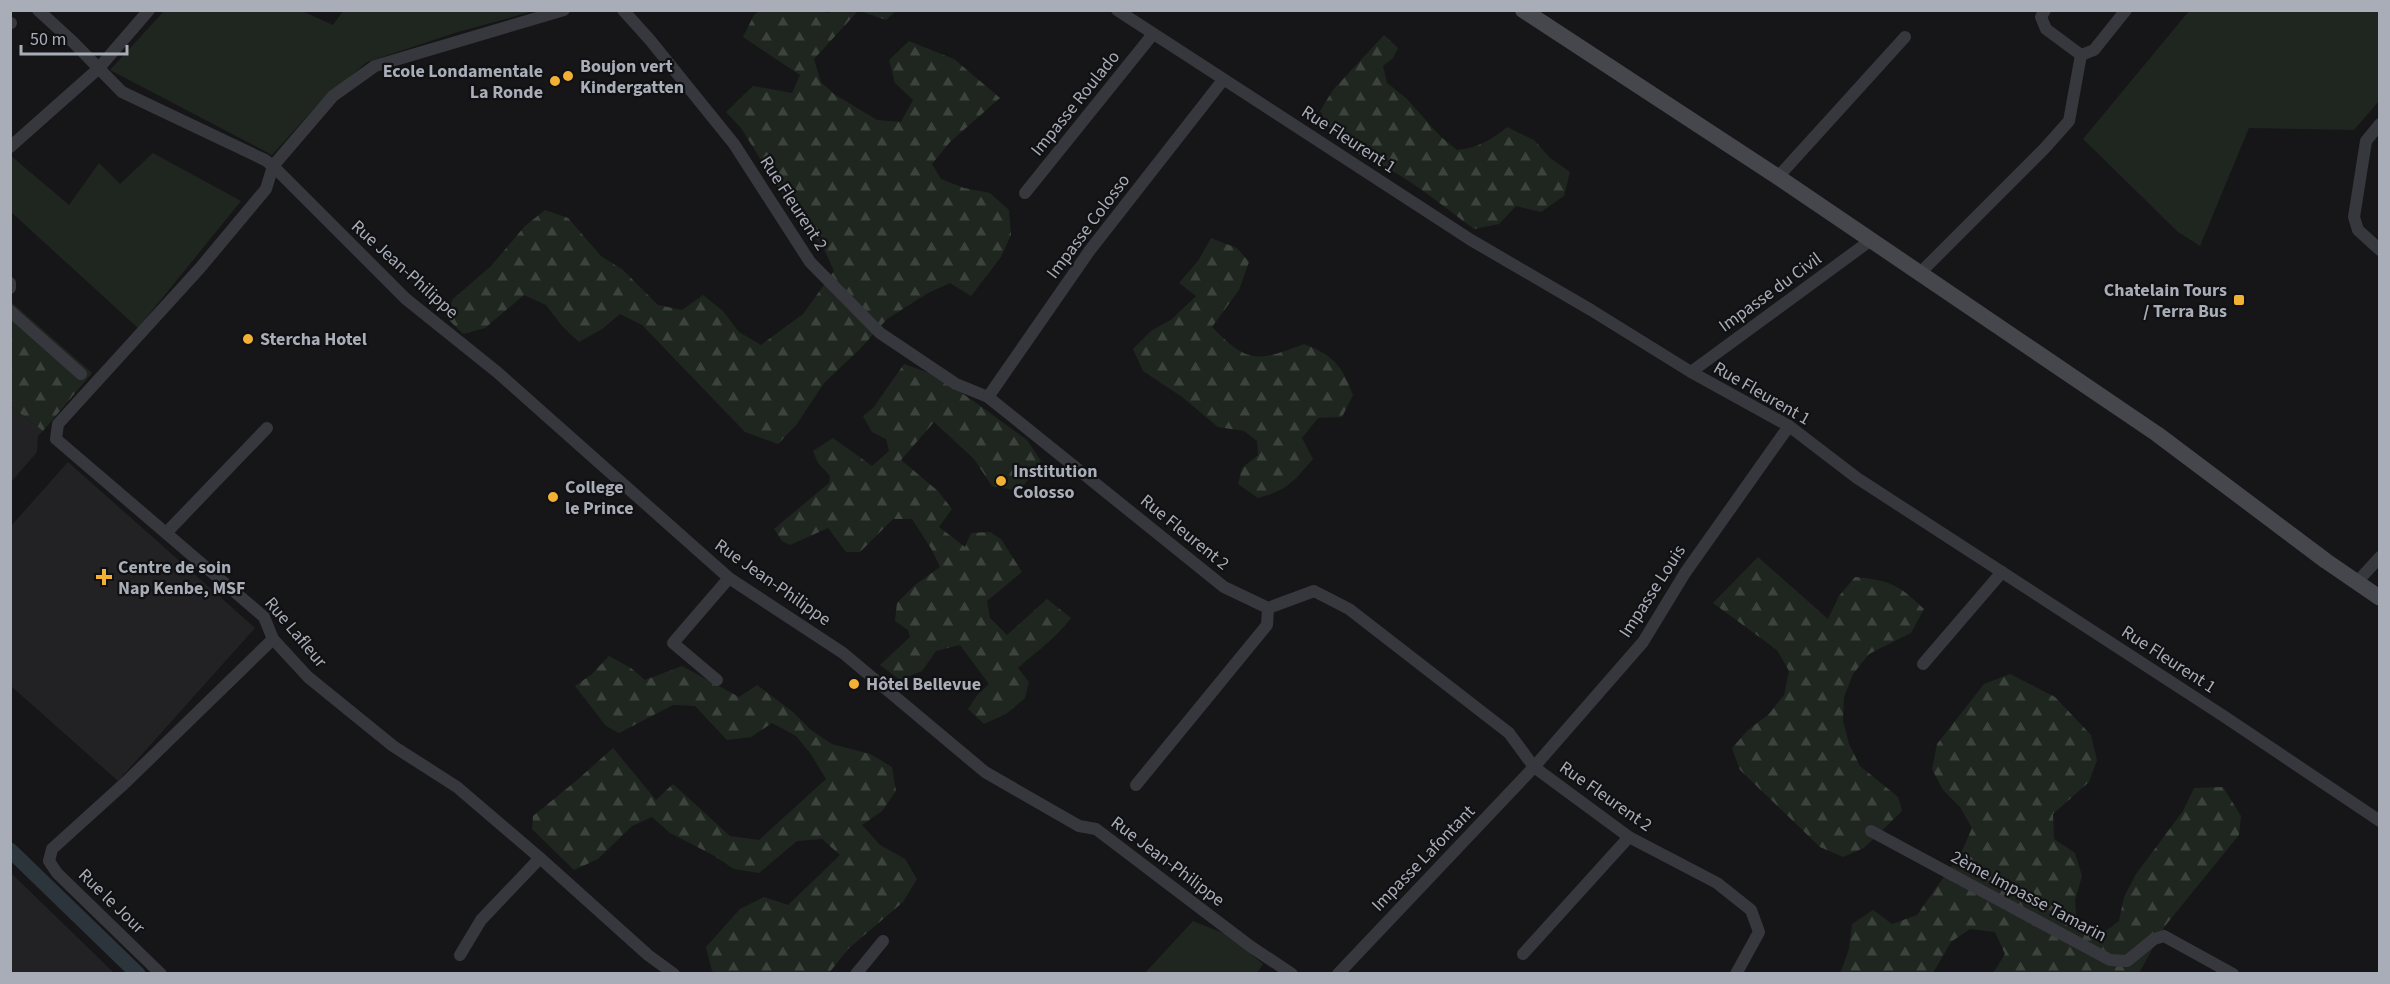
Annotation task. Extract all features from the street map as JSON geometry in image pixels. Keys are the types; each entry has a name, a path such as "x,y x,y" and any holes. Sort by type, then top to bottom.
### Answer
{"main road":[{"path":"1523,10 1778,177 2157,434 2379,598"}],"street":[{"name":"Rue Jean-Philippe","path":"38,10 74,42 122,92 266,160 406,299 497,372 729,578 843,653 985,772 1079,826 1096,829 1250,946 1292,974"},
{"path":"10,147 98,69 149,10"},
{"path":"273,166 333,96 375,66 564,10"},
{"name":"Rue Fleurent 2","path":"623,10 734,144 810,262 880,333 956,384 988,397 1224,587 1268,608 1314,591 1349,609 1509,734 1534,767 1629,837 1717,883 1751,910 1760,932 1736,974"},
{"name":"Rue Fleurent 1","path":"1117,10 1471,240 1691,372 1789,426 1857,478 2279,753 2379,821"},
{"path":"2045,10 2041,17 2046,29 2081,55"},
{"path":"2081,55 2094,50 2126,10"},
{"name":"Impasse Roulado","path":"1025,194 1153,34"},
{"path":"1778,177 1905,37"},
{"path":"1920,273 2069,121 2081,55"},
{"name":"Impasse Colosso","path":"988,397 1090,250 1223,80"},
{"path":"2379,124 2366,141 2354,217 2358,230 2379,250"},
{"name":"Rue Lafleur","path":"273,166 266,189 259,198 200,268 58,424 56,439 264,617 273,639 308,677 393,746 457,787 648,955 674,974"},
{"name":"Impasse du Civil","path":"1691,372 1871,240"},
{"path":"10,283 10,288"},
{"path":"10,311 81,374"},
{"name":"Impasse Louis","path":"1534,767 1643,642 1685,573 1789,426"},
{"path":"165,533 267,428"},
{"path":"2357,582 2379,557"},
{"path":"1923,664 2002,572"},
{"path":"717,680 673,643 729,578"},
{"path":"1136,785 1267,625 1268,608"},
{"name":"Rue le Jour","path":"161,974 57,873 49,861 52,849 126,782 273,639"},
{"name":"Impasse Lafontant","path":"1338,974 1534,767"},
{"name":"2ème Impasse Tamarin","path":"1871,831 2110,960 2127,961 2154,939 2164,936 2233,974"},
{"path":"1523,954 1629,837"},
{"path":"460,955 481,920 540,858"},
{"path":"856,974 883,941"}],"shaded area":[{"path":"11,406 43,431 38,436 37,452 11,482"},
{"name":"Centre de soin Nap Kenbe, MSF","path":"68,462 255,628 118,781 11,686 11,526"},
{"path":"11,873 114,973 11,973"}],"green space":[{"path":"811,10 829,13 830,11 858,11 814,59 821,82 834,94 877,120 901,122 913,100 895,83 889,60 909,41 954,59 1000,98 950,142 932,164 941,179 964,188 990,193 1009,210 1011,235 1001,257 971,296 950,283 928,293 887,319 860,349 824,383 797,424 778,444 745,432 642,325 620,314 602,329 579,342 562,326 546,305 524,295 485,328 463,334 445,316 453,299 491,266 525,226 545,210 568,218 601,256 623,270 658,305 682,310 703,295 723,311 739,332 761,345 803,314 834,271 824,249 793,211 741,128 726,112 753,86 792,93 800,75 743,37 754,15 759,11"},
{"path":"896,10 886,20 860,11"},
{"path":"164,11 302,11 333,25 343,11 534,11 458,32 367,62 319,103 272,155 110,70"},
{"path":"2189,11 2380,11 2379,101 2354,130 2249,128 2200,246 2178,232 2083,139"},
{"path":"1384,35 1398,48 1393,58 1383,66 1387,83 1406,98 1441,137 1457,150 1464,149 1484,143 1507,127 1534,140 1550,158 1570,172 1564,196 1541,212 1516,206 1499,224 1474,229 1415,185 1344,144 1320,111 1333,90"},
{"path":"153,153 241,201 138,328 11,212 10,155 69,205 99,163 120,184"},
{"path":"1211,238 1237,248 1249,262 1239,290 1212,327 1235,348 1254,356 1275,354 1304,344 1314,348 1330,357 1340,368 1353,395 1342,417 1318,418 1302,438 1313,459 1300,474 1283,488 1258,498 1238,484 1242,468 1258,455 1257,441 1244,431 1218,427 1182,397 1143,371 1133,349 1151,331 1172,319 1196,296 1179,283 1198,261"},
{"path":"10,301 92,373 43,431 11,406"},
{"path":"904,364 935,375 975,402 1027,440 1041,461 1020,491 992,486 974,459 934,422 901,460 938,491 952,509 939,527 965,547 971,533 990,532 1001,539 1022,572 987,601 990,618 1007,635 1047,599 1071,618 1053,638 1018,668 1029,682 1025,698 1006,714 984,724 968,709 978,694 989,684 960,645 936,651 922,671 900,680 880,665 910,637 908,630 895,621 897,603 915,585 940,567 912,519 893,519 860,552 846,552 828,528 790,545 782,541 774,529 829,483 830,476 818,463 813,451 833,438 872,466 889,451 886,439 872,432 863,416 873,408"},
{"path":"1758,557 1828,619 1839,596 1855,577 1893,585 1908,594 1924,609 1911,633 1869,654 1853,674 1844,697 1843,721 1849,744 1860,766 1898,797 1902,811 1864,848 1843,857 1820,847 1740,770 1732,748 1748,730 1769,714 1784,695 1789,671 1777,650 1713,603"},
{"path":"609,656 631,668 645,680 682,666 739,697 757,685 793,712 811,730 832,744 870,754 892,767 896,791 882,811 862,825 880,845 905,859 917,879 903,902 848,949 829,973 716,973 712,971 706,947 740,909 764,897 788,905 840,855 822,839 797,841 759,873 734,869 713,855 670,833 652,817 632,826 598,859 574,870 532,829 533,816 613,748 656,800 673,784 730,836 759,840 826,779 796,736 772,723 751,737 727,740 695,706 673,705 619,733 606,726 575,686 592,674"},
{"path":"2010,674 2055,697 2091,735 2097,760 2089,782 2053,814 2054,839 2075,853 2082,876 2075,900 2077,926 2099,936 2119,921 2124,897 2136,874 2183,811 2194,788 2223,787 2241,816 2239,835 2165,926 2139,973 1993,973 2005,954 1995,932 1970,929 1951,942 1933,973 1840,974 1849,949 1852,924 1873,910 1892,924 1917,915 1962,851 1972,828 1960,807 1943,790 1932,769 1937,744 1984,684"},
{"path":"1193,921 1228,935 1263,964 1257,973 1144,974"}],"waterway":[{"path":"10,850 138,974"}],"place":[{"name":"Boujon vert Kindergatten","path":"568,76"},
{"name":"Ecole Londamentale La Ronde","path":"555,81"},
{"name":"Chatelain Tours / Terra Bus","path":"2239,300"},
{"name":"Stercha Hotel","path":"248,339"},
{"name":"Institution Colosso","path":"1001,481"},
{"name":"College le Prince","path":"553,497"},
{"name":"Centre de soin Nap Kenbe, MSF","path":"104,577"},
{"name":"Hôtel Bellevue","path":"854,684"}]}
